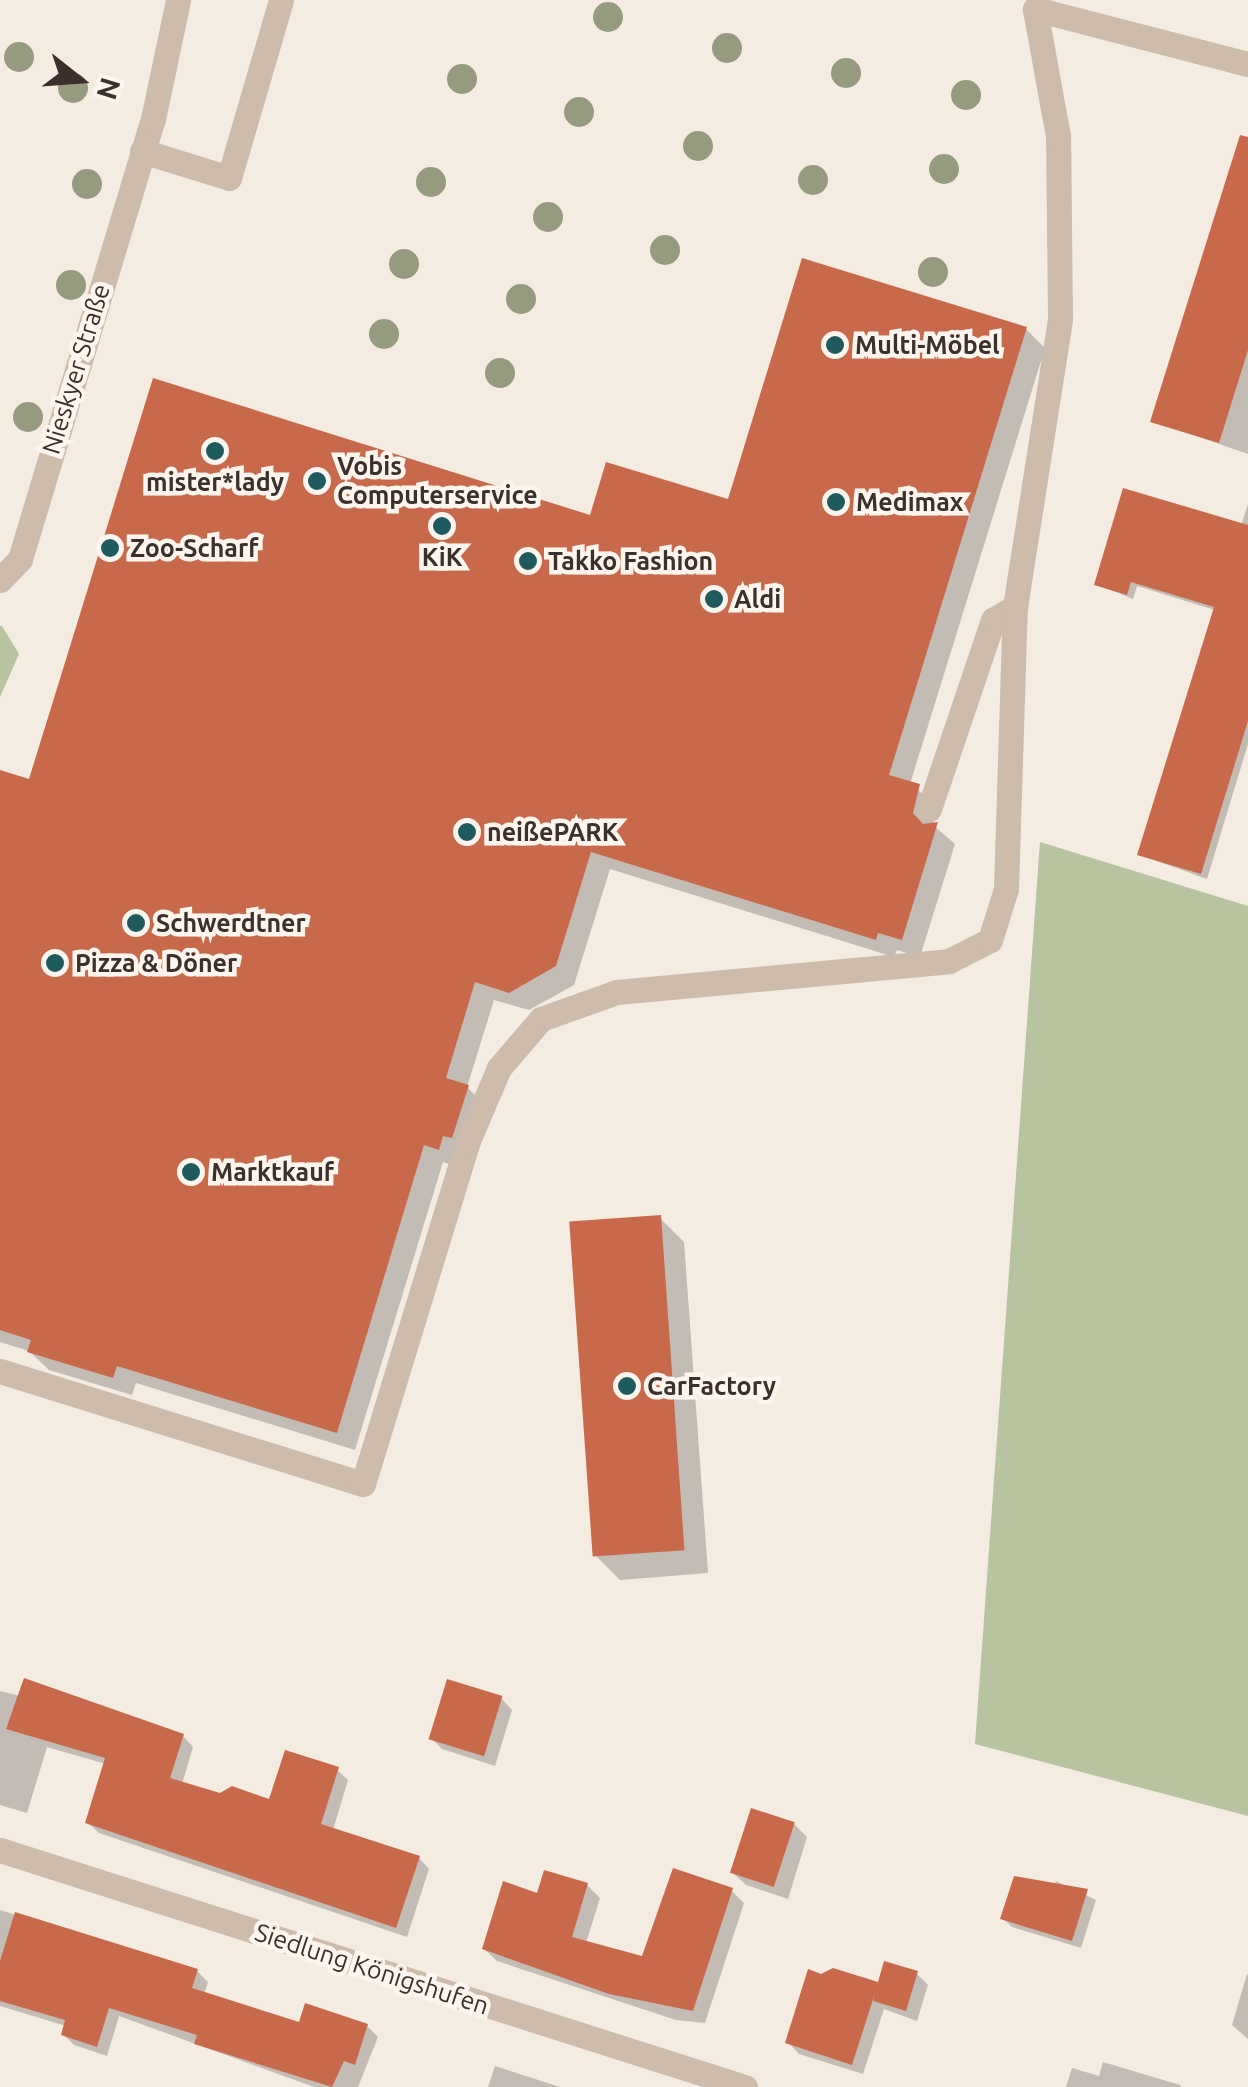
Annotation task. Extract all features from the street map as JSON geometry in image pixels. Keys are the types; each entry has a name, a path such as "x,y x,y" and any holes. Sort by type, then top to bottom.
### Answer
{"street":[{"name":"Nieskyer Straße","path":"0,580 20,559 142,151 178,0"},
{"path":"142,151 229,178 281,0"},
{"path":"0,1371 363,1484 467,1143 499,1068 541,1019 617,992 949,960 990,940 1006,889 1015,607 1060,318 1058,136 1031,5 1248,64"},
{"path":"929,809 993,620 1015,607"},
{"name":"Siedlung Königshufen","path":"0,1850 745,2087"}],"green space":[{"path":"0,626 19,654 0,697"},
{"path":"1040,842 1248,906 1248,1816 975,1744"}],"building":[{"path":"1240,135 1248,137 1248,350 1219,443 1150,422"},
{"name":"neißePARK","path":"802,258 1027,327 889,775 920,784 913,813 923,824 938,822 902,940 878,933 876,940 591,852 556,966 509,993 475,982 446,1078 469,1085 452,1138 443,1136 439,1150 424,1145 337,1433 117,1366 113,1378 27,1352 31,1340 0,1330 0,770 29,779 153,378 590,515 606,462 728,499"},
{"path":"1123,488 1248,525 1248,721 1201,874 1137,855 1214,607 1131,582 1127,595 1094,585"},
{"name":"CarFactory","path":"661,1215 684,1550 593,1557 569,1221"},
{"path":"24,1678 184,1734 170,1778 220,1793 232,1786 269,1799 285,1750 339,1767 321,1824 420,1856 396,1928 85,1823 105,1758 6,1729"},
{"path":"447,1679 502,1696 484,1756 429,1739"},
{"path":"751,1808 795,1822 774,1887 730,1873"},
{"path":"673,1868 733,1888 693,2011 609,1994 482,1949 503,1881 537,1893 544,1870 588,1883 572,1937 642,1956"},
{"path":"1014,1876 1088,1889 1072,1941 1000,1919"},
{"path":"15,1912 198,1969 192,1988 299,2022 305,2003 368,2024 355,2065 344,2061 332,2087 194,2044 197,2035 109,2008 97,2047 61,2035 65,2020 0,2001 0,1961"},
{"path":"884,1961 918,1971 906,2011 873,2001 875,1993 852,2065 785,2043 808,1969 821,1974 833,1968 878,1982"}],"place":[{"name":"Multi-Möbel","path":"835,345"},
{"name":"mister*lady","path":"215,451"},
{"name":"Vobis Computerservice","path":"317,481"},
{"name":"Medimax","path":"836,502"},
{"name":"KiK","path":"442,526"},
{"name":"Zoo-Scharf","path":"110,548"},
{"name":"Takko Fashion","path":"528,561"},
{"name":"Aldi","path":"714,599"},
{"name":"neißePARK","path":"467,832"},
{"name":"Schwerdtner","path":"136,923"},
{"name":"Pizza & Döner","path":"55,963"},
{"name":"Marktkauf","path":"191,1172"},
{"name":"CarFactory","path":"627,1386"}]}
